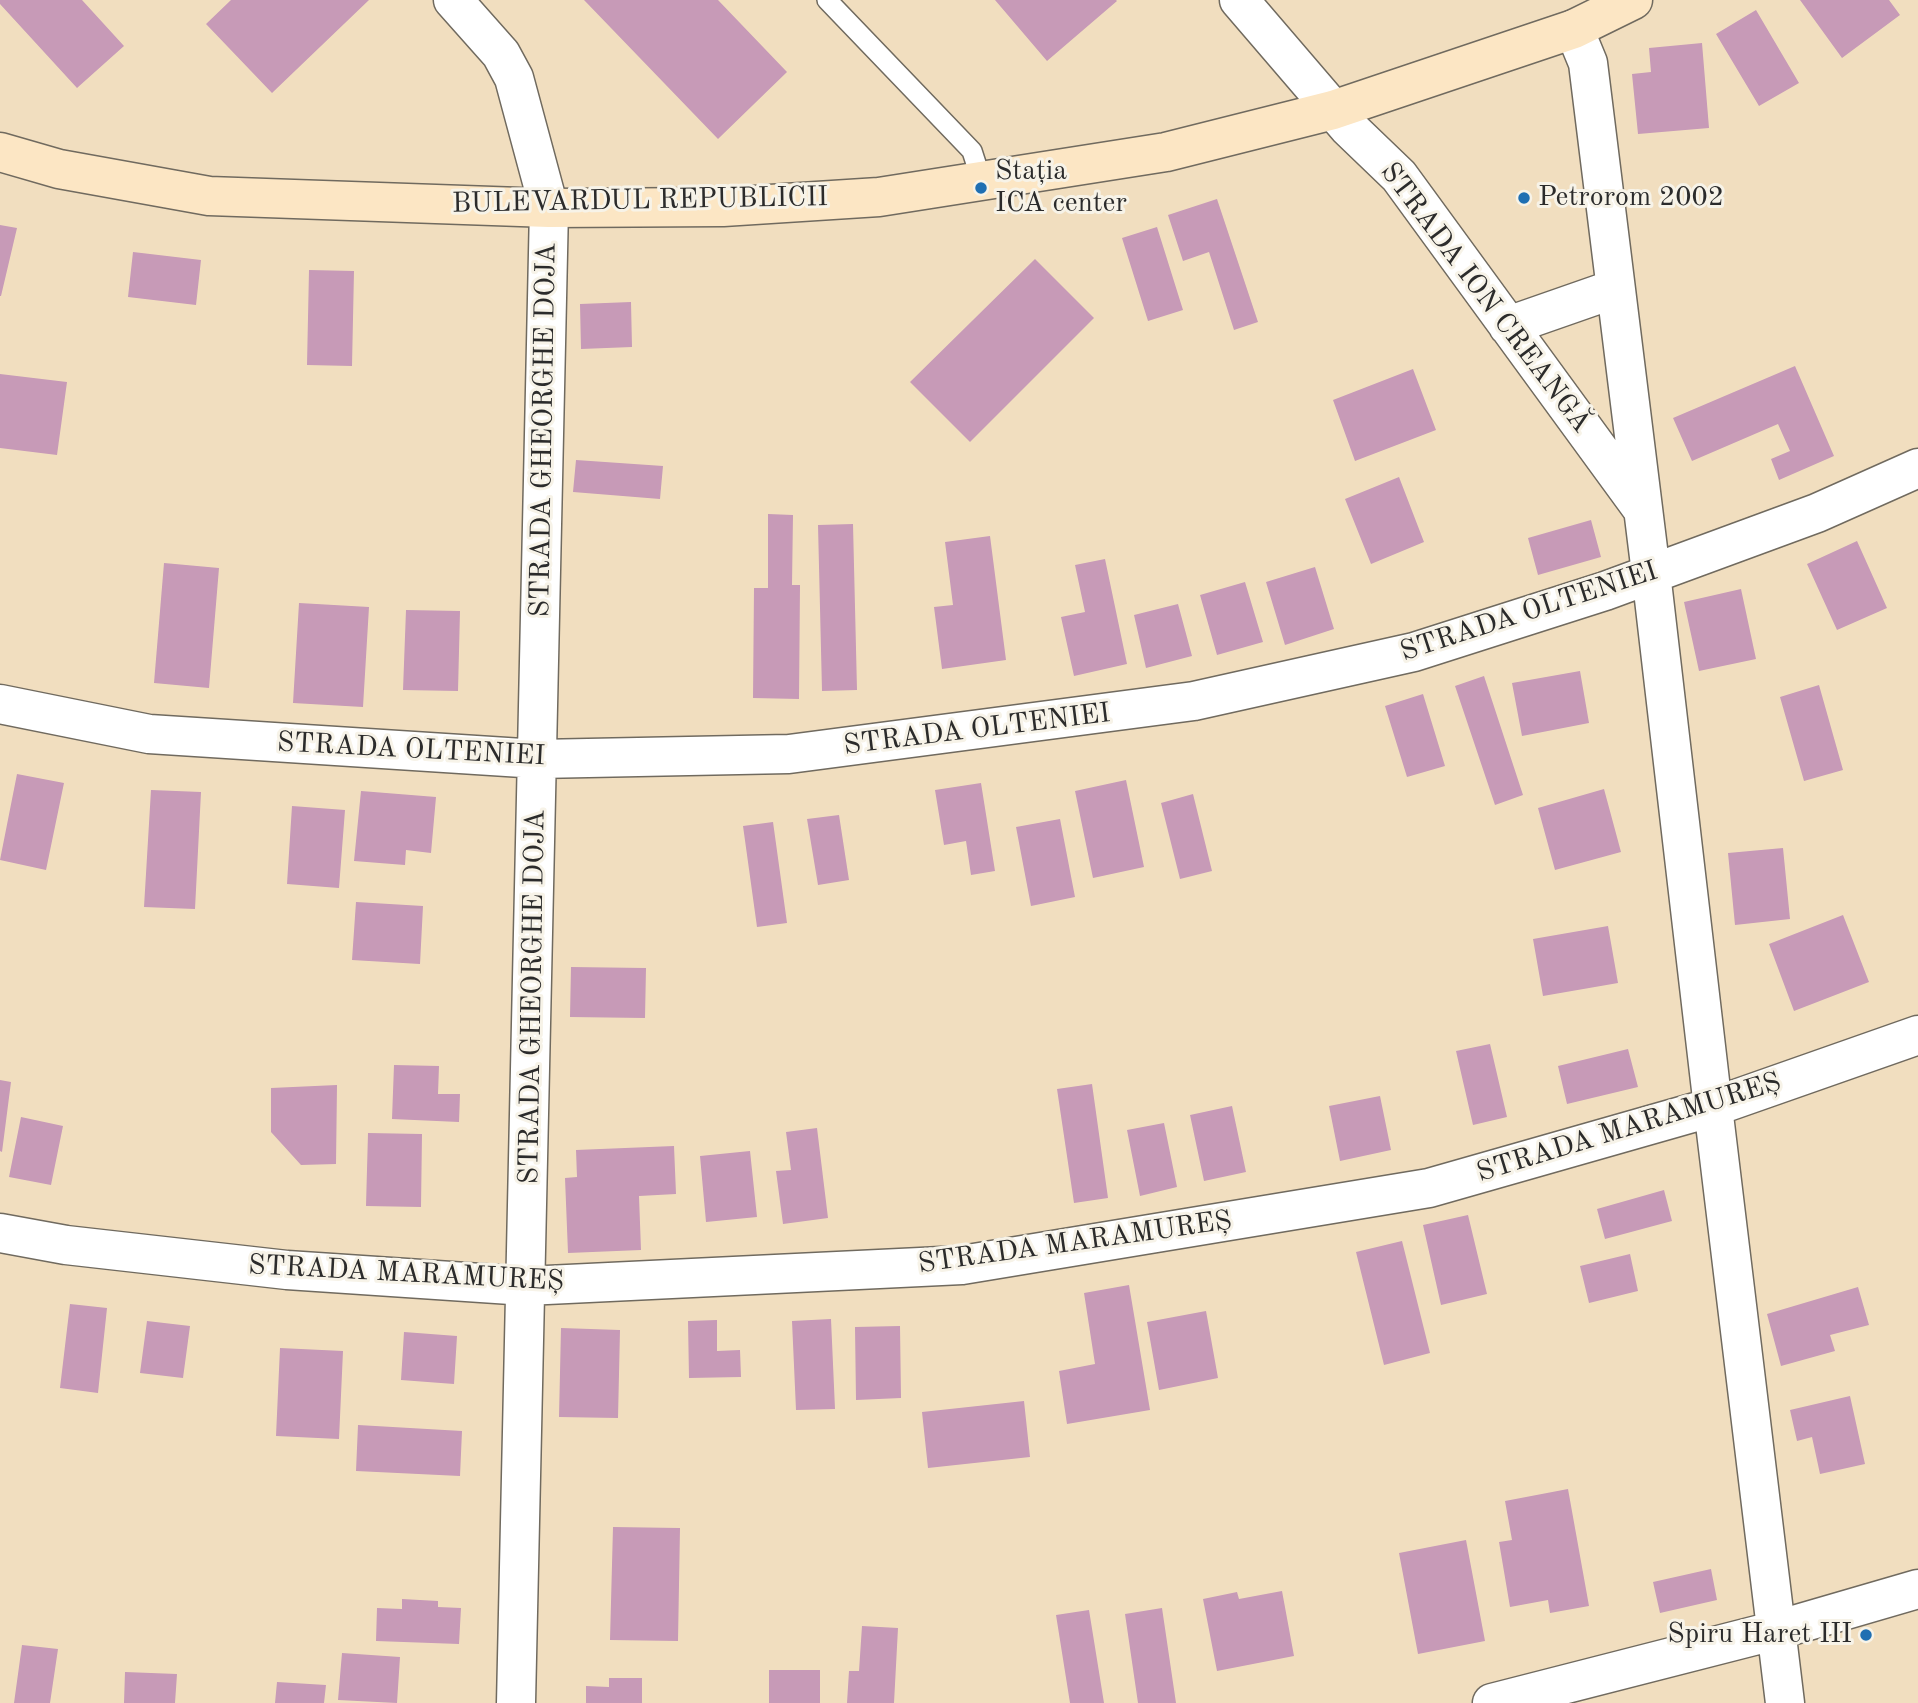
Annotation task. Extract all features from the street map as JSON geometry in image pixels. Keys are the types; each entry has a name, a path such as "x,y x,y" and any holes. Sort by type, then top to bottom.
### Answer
{"main road":[{"name":"BULEVARDUL REPUBLICII","path":"0,152 59,169 209,196 549,208 736,206 879,197 1166,152 1333,110 1574,29 1633,0"}],"street":[{"name":"STRADA GHEORGHE DOJA","path":"453,0 501,54 514,79 549,208 516,1703"},
{"name":"STRADA ION CREANGĂ","path":"1238,0 1348,127 1399,176 1642,508"},
{"path":"1574,29 1588,63 1785,1703"},
{"path":"1508,326 1614,289"},
{"name":"STRADA OLTENIEI","path":"0,704 149,734 538,759 789,754 1194,701 1413,652 1605,591 1817,513 1918,468"},
{"name":"STRADA MARAMUREȘ","path":"0,1233 66,1245 287,1270 526,1286 962,1265 1429,1188 1713,1107 1918,1035"},
{"path":"1492,1703 1777,1630 1918,1588"}],"lane":[{"path":"827,0 972,150 982,182"}],"building":[{"path":"0,0 82,0 124,46 77,88 0,4"},
{"path":"231,0 369,0 272,93 206,24"},
{"path":"584,0 718,0 787,72 718,139"},
{"path":"995,0 1116,0 1117,1 1047,61"},
{"path":"1800,0 1889,0 1900,15 1842,58"},
{"path":"1756,10 1799,83 1759,106 1716,34"},
{"path":"1702,43 1709,128 1638,134 1632,74 1651,72 1649,48"},
{"path":"1217,199 1258,322 1234,330 1209,252 1183,261 1168,215"},
{"path":"0,225 17,228 1,296 0,296"},
{"path":"1157,227 1183,310 1148,321 1122,238"},
{"path":"133,252 201,260 196,305 128,297"},
{"path":"1035,259 1094,318 970,442 910,382"},
{"path":"309,270 354,271 352,366 307,365"},
{"path":"631,302 632,347 581,349 580,304"},
{"path":"1795,366 1834,456 1779,480 1771,459 1790,451 1778,424 1692,461 1673,418"},
{"path":"1413,369 1436,430 1355,461 1333,400"},
{"path":"0,374 67,382 57,455 0,448"},
{"path":"576,460 663,466 660,499 573,492"},
{"path":"1399,477 1424,542 1371,564 1345,499"},
{"path":"768,514 793,515 792,585 800,585 799,699 753,698 754,588 768,588"},
{"path":"1591,520 1601,557 1538,575 1528,538"},
{"path":"853,524 857,690 822,691 818,525"},
{"path":"990,536 1006,660 942,669 934,607 953,605 945,542"},
{"path":"1857,541 1887,608 1837,630 1807,564"},
{"path":"1105,559 1127,664 1074,676 1061,617 1085,612 1075,565"},
{"path":"164,563 219,568 209,688 154,683"},
{"path":"1315,567 1334,629 1285,645 1266,582"},
{"path":"1245,582 1263,642 1217,655 1200,595"},
{"path":"1741,589 1756,659 1699,671 1684,602"},
{"path":"299,603 369,607 363,707 293,703"},
{"path":"1178,604 1192,656 1146,668 1134,615"},
{"path":"406,610 460,611 458,691 403,690"},
{"path":"1580,671 1589,723 1522,736 1512,683"},
{"path":"1484,676 1523,795 1495,805 1455,686"},
{"path":"1819,685 1843,770 1804,781 1780,697"},
{"path":"1423,694 1445,766 1407,777 1385,706"},
{"path":"17,774 64,783 46,870 0,860"},
{"path":"1126,780 1144,867 1093,878 1075,791"},
{"path":"981,783 995,871 971,875 966,841 944,845 935,790"},
{"path":"1604,789 1621,852 1555,870 1538,808"},
{"path":"151,790 201,792 195,909 144,907"},
{"path":"361,791 436,797 431,853 406,850 405,865 354,861"},
{"path":"1193,794 1212,871 1180,879 1161,803"},
{"path":"292,806 345,810 339,888 287,884"},
{"path":"839,815 849,880 818,885 807,819"},
{"path":"1060,819 1075,897 1031,906 1016,827"},
{"path":"773,822 787,923 757,927 743,826"},
{"path":"1783,848 1790,919 1735,925 1728,853"},
{"path":"356,902 423,906 420,964 352,960"},
{"path":"1843,915 1869,982 1794,1011 1769,944"},
{"path":"1608,926 1618,983 1543,996 1533,939"},
{"path":"571,967 646,968 645,1018 570,1017"},
{"path":"1490,1044 1507,1117 1473,1125 1456,1051"},
{"path":"1628,1049 1638,1087 1567,1104 1558,1066"},
{"path":"394,1065 439,1066 438,1094 460,1094 459,1122 392,1119"},
{"path":"0,1080 11,1082 2,1152 0,1151"},
{"path":"1092,1084 1108,1198 1074,1203 1057,1089"},
{"path":"337,1085 336,1164 301,1165 271,1132 271,1088"},
{"path":"1380,1096 1391,1150 1340,1161 1329,1106"},
{"path":"1232,1106 1246,1172 1204,1181 1190,1115"},
{"path":"21,1117 63,1126 51,1185 9,1177"},
{"path":"1164,1123 1177,1187 1140,1196 1127,1130"},
{"path":"817,1128 828,1218 783,1224 776,1171 791,1170 786,1132"},
{"path":"368,1133 422,1134 421,1207 366,1206"},
{"path":"674,1146 676,1194 639,1196 641,1250 568,1253 565,1178 577,1177 576,1150"},
{"path":"750,1151 757,1217 706,1222 700,1156"},
{"path":"1664,1190 1672,1221 1605,1239 1597,1209"},
{"path":"1468,1215 1487,1294 1441,1305 1423,1225"},
{"path":"1402,1241 1430,1353 1384,1365 1356,1252"},
{"path":"1630,1254 1638,1291 1589,1303 1580,1266"},
{"path":"1129,1285 1150,1410 1067,1424 1059,1371 1095,1364 1084,1293"},
{"path":"1858,1287 1869,1325 1830,1335 1835,1351 1781,1366 1767,1314"},
{"path":"70,1304 107,1308 98,1393 60,1388"},
{"path":"1206,1311 1218,1378 1159,1390 1147,1322"},
{"path":"831,1319 835,1409 796,1410 792,1321"},
{"path":"717,1320 717,1351 740,1350 741,1377 689,1378 688,1321"},
{"path":"147,1321 190,1326 183,1378 140,1373"},
{"path":"900,1326 901,1398 856,1400 855,1327"},
{"path":"561,1328 620,1330 618,1418 559,1417"},
{"path":"404,1332 457,1336 454,1384 401,1380"},
{"path":"280,1348 343,1351 339,1439 276,1436"},
{"path":"1850,1396 1865,1464 1820,1474 1812,1437 1797,1441 1790,1410"},
{"path":"1024,1401 1030,1457 928,1468 922,1412"},
{"path":"358,1425 462,1431 460,1476 356,1471"},
{"path":"1568,1489 1589,1606 1550,1613 1548,1600 1510,1607 1499,1542 1512,1540 1505,1501"},
{"path":"613,1527 680,1528 678,1641 610,1640"},
{"path":"1466,1540 1485,1641 1418,1654 1399,1553"},
{"path":"1711,1569 1717,1600 1660,1613 1653,1582"},
{"path":"1282,1591 1294,1656 1217,1671 1203,1599 1237,1592 1239,1599"},
{"path":"402,1599 438,1601 438,1607 461,1608 459,1644 376,1641 377,1608 402,1609"},
{"path":"1162,1608 1176,1703 1138,1703 1125,1614"},
{"path":"1089,1610 1104,1703 1070,1703 1056,1615"},
{"path":"862,1626 898,1628 894,1703 847,1703 849,1671 859,1671"},
{"path":"22,1645 58,1649 50,1703 14,1703"},
{"path":"342,1653 400,1657 397,1703 338,1700"},
{"path":"769,1670 820,1670 820,1703 769,1703"},
{"path":"125,1672 177,1674 175,1703 124,1703"},
{"path":"609,1678 642,1678 642,1703 586,1703 586,1686 609,1687"},
{"path":"277,1682 326,1685 324,1703 275,1703"}],"place":[{"name":"Stația ICA center","path":"981,188"},
{"name":"Petrorom 2002","path":"1524,198"},
{"name":"Spiru Haret III","path":"1866,1635"}]}
